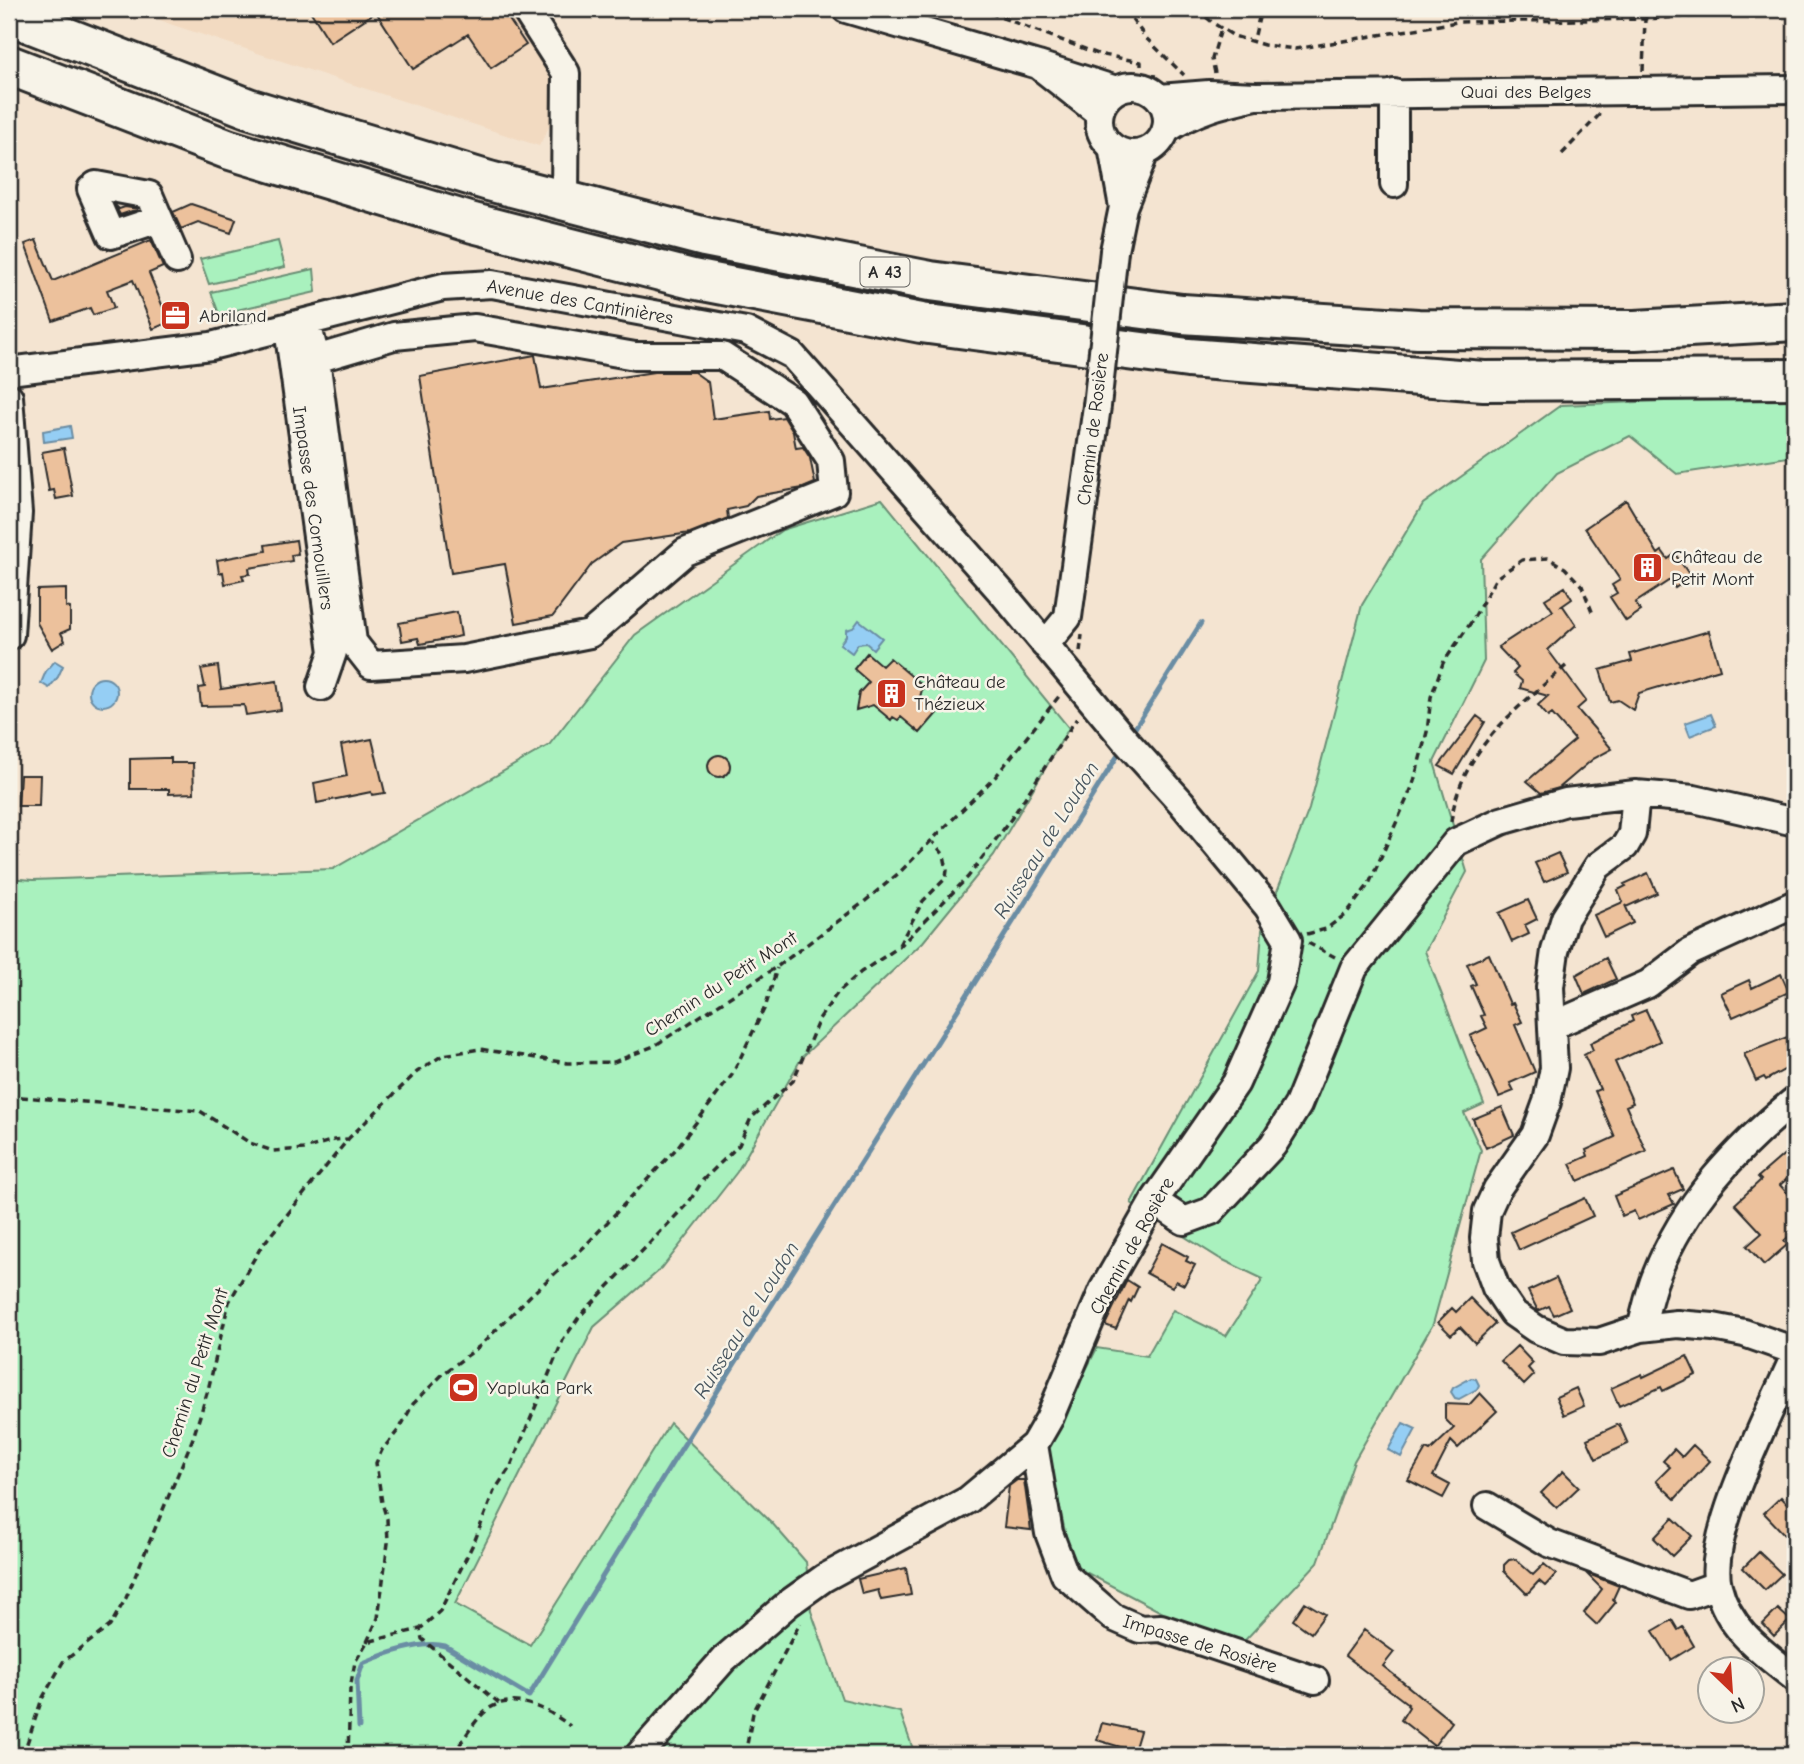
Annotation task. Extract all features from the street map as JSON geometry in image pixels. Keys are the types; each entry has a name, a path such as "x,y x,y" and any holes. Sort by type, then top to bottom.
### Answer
{"highway":[{"name":"A 43","path":"9,15 248,108 489,181 705,237 930,281 1182,314 1418,329 1635,330 1795,321"},
{"name":"A 43","path":"9,65 227,149 473,223 692,279 921,323 1188,358 1483,381 1795,379"}],"street":[{"path":"525,9 566,73 565,201"},
{"path":"845,9 1116,90"},
{"path":"1038,65 1099,113"},
{"path":"1167,84 1168,119 1162,139 1145,152 1134,154 1112,147 1101,132 1099,113 1108,96 1125,86 1167,84"},
{"name":"Quai des Belges","path":"1167,84 1209,94 1256,96 1795,89"},
{"path":"1394,93 1394,184"},
{"name":"Quai des Belges","path":"1166,130 1186,116 1213,105 1256,96"},
{"name":"Chemin de Rosière","path":"1112,147 1123,207"},
{"name":"Chemin de Rosière","path":"1045,645 1068,617 1097,406 1114,251 1123,207 1145,152"},
{"path":"159,219 177,260"},
{"name":"Avenue des Cantinières","path":"9,371 211,346 443,287 492,284 746,331 792,355 1045,645"},
{"path":"297,325 316,359 353,642 371,665 464,659 590,634 685,552 834,492 831,461 793,402 722,356 635,356 475,328 394,336 316,359"},
{"name":"Impasse des Cornouillers","path":"297,325 333,652 321,687"},
{"path":"9,397 18,513 10,635"},
{"path":"1045,645 1268,907 1288,940"},
{"path":"1636,794 1632,834 1625,845 1598,866 1565,918 1555,951 1550,987 1555,1068 1535,1135 1519,1162 1497,1189 1487,1211 1484,1238 1486,1261 1496,1289 1513,1313 1545,1333 1564,1341 1599,1342 1641,1328 1676,1324 1713,1327 1744,1334 1795,1353 1731,1501 1720,1536 1716,1563 1717,1586 1731,1616 1749,1642 1795,1678"},
{"path":"1154,1201 1184,1221 1210,1211 1273,1145 1298,1105 1354,968 1456,842 1501,821 1566,802 1636,794 1694,799 1795,822"},
{"path":"1554,1025 1648,984 1690,952 1795,904"},
{"name":"Chemin de Rosière","path":"639,1755 724,1658 789,1603 824,1578 968,1500 1034,1445 1049,1419 1103,1290 1154,1201 1236,1083 1281,982 1288,940"},
{"path":"1641,1328 1656,1277 1693,1204 1725,1163 1795,1100"},
{"name":"Impasse de Rosière","path":"1034,1445 1049,1533 1065,1575 1113,1617 1140,1629 1161,1628 1315,1680"},
{"path":"1487,1506 1549,1543 1689,1595 1717,1586"}],"path":[{"path":"979,9 1098,54 1140,62 1141,74 1167,84 1188,78 1146,38 1125,9"},
{"path":"1196,9 1234,36 1264,45 1295,49 1457,22 1645,19 1795,11"},
{"path":"1255,35 1262,9"},
{"path":"1641,91 1645,19 1654,9"},
{"path":"1216,79 1212,59 1221,29"},
{"path":"1562,154 1607,107 1594,107"},
{"path":"1288,940 1326,929 1346,914 1369,884 1413,785 1427,732 1431,697 1443,663 1472,621 1496,578 1522,560 1548,558 1565,568 1582,586 1593,614"},
{"path":"1447,853 1453,806 1470,762 1498,726 1567,665"},
{"path":"367,1642 420,1629 440,1611 469,1552 494,1491 511,1466 563,1340 579,1318 690,1202 704,1180 739,1145 751,1118 793,1081 819,1019 838,992 860,972 899,947 968,877 1011,819 1083,689"},
{"name":"Chemin du Petit Mont","path":"23,1755 42,1699 63,1662 110,1626 126,1598 193,1438 208,1390 229,1302 261,1247 349,1138 417,1072 443,1055 480,1049 566,1063 614,1062 654,1046 778,966 864,902 933,842 996,776 1056,699 1083,689"},
{"path":"899,947 923,901 946,878 944,855 933,842"},
{"path":"1288,940 1310,943 1354,968"},
{"path":"348,1755 350,1689 355,1662 378,1618 388,1543 387,1519 376,1463 382,1450 400,1428 413,1404 443,1374 480,1346 584,1247 676,1149 732,1075 766,1005 778,966"},
{"path":"9,1096 200,1111 250,1143 273,1151 304,1149 349,1138"},
{"path":"745,1755 753,1713 801,1621"},
{"path":"420,1629 422,1639 499,1703"},
{"path":"453,1755 485,1711 499,1703 514,1702 543,1708 570,1726"}],"shaded area":[{"path":"134,9 531,9 577,74 539,146 170,24"}],"green space":[{"path":"278,241 285,267 209,284 200,259"},
{"path":"314,269 316,292 219,314 211,292"},
{"path":"1795,396 1795,456 1677,474 1630,436 1557,473 1481,559 1484,661 1434,762 1467,872 1425,951 1484,1104 1464,1113 1481,1150 1433,1324 1354,1461 1318,1562 1235,1651 1072,1565 1047,1447 1097,1348 1147,1356 1173,1310 1226,1336 1263,1279 1219,1258 1131,1203 1259,971 1262,930 1309,809 1362,605 1423,504 1561,405"},
{"path":"882,499 1069,728 994,855 923,942 802,1057 737,1172 662,1268 594,1327 455,1604 530,1645 670,1423 772,1523 806,1562 811,1611 842,1699 900,1712 915,1755 9,1755 9,878 33,880 333,869 549,745 635,635 782,530"}],"water":[{"path":"70,426 72,438 44,442 43,431"},
{"path":"859,620 882,638 873,649 866,643 858,644 852,653 840,644 846,636 846,630 853,628"},
{"path":"55,661 63,666 49,688 41,683 46,671"},
{"path":"103,678 113,682 117,692 113,702 103,706 93,702 89,692 93,682"},
{"path":"1711,714 1716,726 1690,736 1685,723"},
{"path":"1471,1378 1476,1379 1479,1385 1477,1389 1459,1399 1455,1398 1451,1392 1453,1388"},
{"path":"1403,1423 1416,1429 1401,1457 1388,1450"}],"building":[{"path":"309,9 502,9 526,45 491,68 468,34 413,69 376,12 330,42"},
{"path":"191,204 236,219 231,233 198,222 181,229 173,212"},
{"path":"115,205 119,209 138,209 120,215"},
{"path":"36,240 53,281 151,240 163,267 149,273 169,322 153,329 133,280 107,290 114,308 93,315 90,308 53,321 25,244"},
{"path":"535,355 541,389 654,372 694,372 708,382 713,419 769,411 770,419 784,417 793,432 796,448 803,447 810,458 815,483 803,488 756,496 746,506 727,510 728,518 690,533 621,543 592,564 553,616 516,623 505,564 451,573 420,376"},
{"path":"64,448 73,496 56,499 54,490 49,491 42,452"},
{"name":"Château de Petit Mont","path":"1626,500 1658,554 1662,551 1668,559 1675,554 1691,577 1675,588 1670,580 1635,603 1641,611 1626,621 1610,597 1617,593 1612,585 1620,580 1585,528"},
{"path":"296,540 298,554 291,555 292,561 249,568 250,574 242,575 244,580 225,584 223,572 219,573 217,560 266,551 265,545"},
{"path":"1565,587 1572,599 1562,606 1576,625 1548,650 1586,701 1577,709 1612,749 1593,759 1559,788 1541,793 1527,781 1575,740 1552,714 1548,717 1538,705 1548,696 1520,688 1522,681 1513,673 1518,668 1498,647 1553,611 1545,599"},
{"path":"66,589 70,629 61,633 65,641 52,649 37,623 37,590"},
{"path":"457,612 461,636 420,644 418,638 402,641 399,623"},
{"path":"1709,631 1720,669 1639,693 1633,710 1618,700 1610,702 1600,670 1632,661 1630,654"},
{"name":"Château de Thézieux","path":"867,653 882,666 890,658 923,686 920,697 938,712 920,733 901,717 898,720 893,717 891,720 873,705 856,710 859,693 869,682 854,669"},
{"path":"218,666 221,689 277,681 281,710 246,715 244,705 201,706 199,688 205,687 201,669"},
{"path":"1477,716 1485,722 1454,774 1439,766"},
{"path":"372,739 385,793 372,795 371,792 317,803 314,783 347,776 341,745"},
{"path":"719,755 727,758 730,766 727,774 719,777 711,774 708,766 711,758"},
{"path":"171,758 171,763 193,763 194,793 169,794 169,789 130,789 130,759"},
{"path":"20,775 40,775 39,806 18,806"},
{"path":"1558,853 1567,872 1544,882 1535,863"},
{"path":"1648,873 1657,893 1626,907 1625,905 1633,923 1604,937 1594,915 1623,902 1618,890 1626,886 1624,884"},
{"path":"1528,900 1537,919 1525,925 1529,934 1512,942 1499,913"},
{"path":"1489,954 1510,1004 1513,1003 1522,1022 1515,1025 1535,1072 1510,1083 1514,1091 1499,1097 1470,1036 1487,1028 1471,986 1476,984 1467,964"},
{"path":"1606,958 1616,979 1584,994 1576,975"},
{"path":"1781,974 1789,992 1733,1017 1721,993 1749,980 1752,988"},
{"path":"1646,1010 1660,1041 1615,1062 1633,1103 1626,1106 1646,1151 1578,1181 1570,1164 1588,1156 1586,1150 1615,1137 1595,1091 1600,1089 1584,1055 1593,1050 1590,1043 1633,1021 1631,1016"},
{"path":"1795,1034 1795,1064 1766,1080 1764,1077 1756,1081 1744,1054"},
{"path":"1502,1107 1514,1135 1486,1148 1473,1119"},
{"path":"1795,1145 1795,1172 1780,1185 1795,1202 1795,1231 1784,1241 1787,1245 1764,1265 1747,1246 1762,1233 1735,1204 1761,1180 1758,1177"},
{"path":"1674,1170 1683,1189 1669,1195 1674,1204 1638,1220 1634,1211 1622,1216 1614,1196"},
{"path":"1585,1198 1593,1216 1519,1250 1511,1232"},
{"path":"1162,1243 1188,1257 1186,1261 1195,1265 1184,1285 1176,1281 1172,1287 1146,1273"},
{"path":"1556,1278 1570,1308 1554,1315 1549,1306 1538,1311 1528,1291"},
{"path":"1127,1280 1138,1287 1116,1329 1105,1325"},
{"path":"1470,1298 1495,1324 1475,1343 1460,1327 1451,1335 1438,1322 1452,1308 1456,1312"},
{"path":"1517,1346 1533,1363 1528,1368 1534,1375 1524,1385 1501,1361"},
{"path":"1687,1356 1696,1375 1663,1391 1661,1387 1619,1406 1611,1388 1642,1374 1643,1377"},
{"path":"1576,1388 1584,1406 1564,1415 1556,1397"},
{"path":"1480,1393 1497,1411 1458,1448 1451,1441 1433,1476 1450,1485 1443,1498 1408,1480 1426,1449 1430,1451 1454,1428 1445,1419 1445,1404 1469,1405"},
{"path":"1619,1424 1628,1444 1596,1459 1587,1439"},
{"path":"1693,1445 1710,1461 1675,1499 1656,1481 1670,1467 1663,1461 1674,1449 1682,1457"},
{"path":"1563,1471 1579,1487 1557,1508 1541,1493"},
{"path":"1017,1480 1024,1480 1031,1530 1004,1527 1009,1486"},
{"path":"1781,1497 1795,1512 1795,1527 1786,1536 1764,1513"},
{"path":"1673,1518 1692,1536 1672,1556 1654,1538"},
{"path":"1759,1552 1782,1574 1765,1590 1743,1568"},
{"path":"1515,1559 1533,1575 1544,1564 1556,1574 1545,1586 1539,1581 1527,1594 1504,1571 1504,1565"},
{"path":"906,1568 911,1595 881,1600 878,1590 862,1594 858,1579"},
{"path":"1586,1573 1619,1586 1613,1599 1616,1602 1597,1625 1584,1613 1602,1589"},
{"path":"1305,1602 1325,1614 1311,1633 1293,1620"},
{"path":"1778,1609 1790,1620 1774,1636 1763,1624"},
{"path":"1672,1620 1678,1630 1683,1627 1694,1646 1671,1660 1653,1631"},
{"path":"1364,1630 1394,1652 1383,1666 1452,1722 1434,1746 1401,1720 1409,1707 1408,1704 1345,1656"},
{"path":"1102,1723 1140,1731 1134,1751 1097,1740"}],"waterway":[{"name":"Ruisseau de Loudon","path":"1135,728 1201,623"},
{"name":"Ruisseau de Loudon","path":"359,1727 357,1681 363,1663 415,1646 445,1646 529,1696 671,1465 1120,752"}],"place":[{"name":"Abriland","path":"176,316"},
{"name":"Château de Petit Mont","path":"1648,568"},
{"name":"Château de Thézieux","path":"891,693"},
{"name":"Yapluka Park","path":"464,1388"}]}
